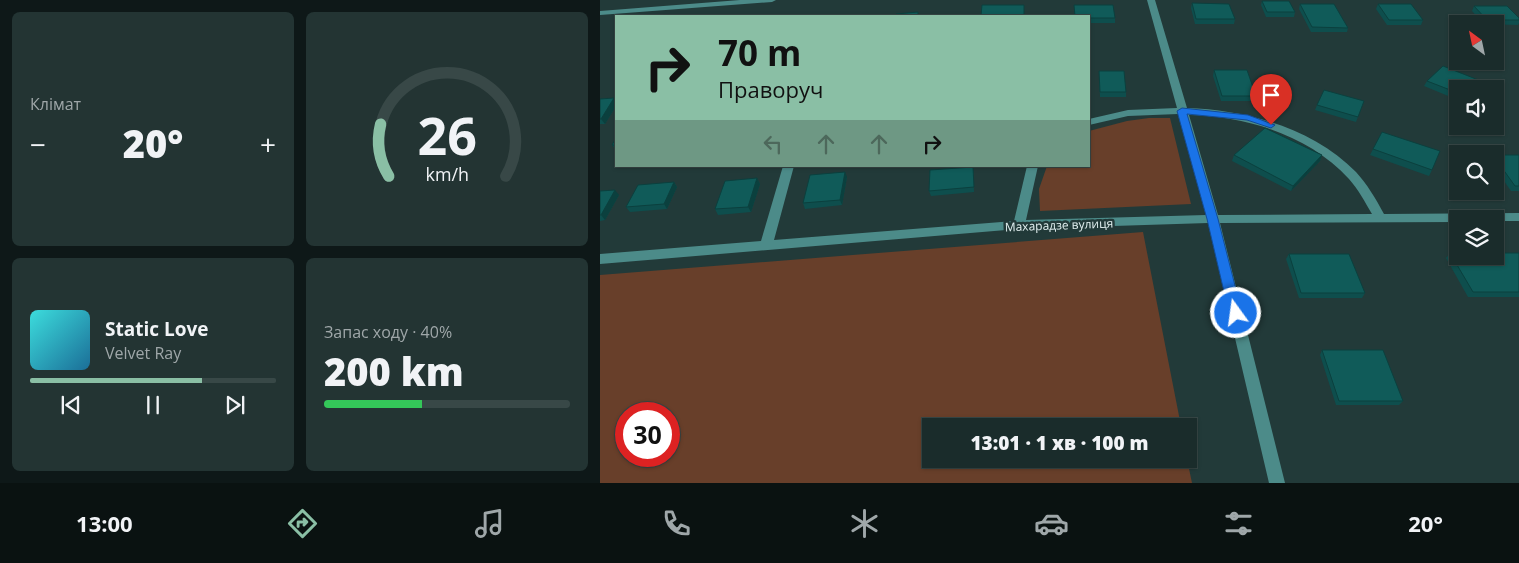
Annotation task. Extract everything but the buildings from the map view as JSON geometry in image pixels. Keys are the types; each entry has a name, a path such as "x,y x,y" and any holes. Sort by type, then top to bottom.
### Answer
{"street":[{"path":"600,13 772,0"},
{"path":"1151,0 1213,219 1277,483"},
{"path":"1090,122 1148,111 1182,111 1248,117 1302,138 1351,174 1381,218"},
{"path":"766,245 789,167"},
{"path":"1019,225 1033,167"},
{"name":"Махарадзе вулиця","path":"600,260 1019,225 1213,219 1519,217"}],"shaded area":[{"path":"1170,118 1191,204 1040,211 1039,189 1047,167 1090,167 1090,131 1127,121"},
{"path":"1143,232 1179,418 922,418 922,468 1189,468 1192,483 600,483 600,275"}],"route":[{"path":"1236,313 1213,219 1182,111 1248,117 1271,125"}]}
